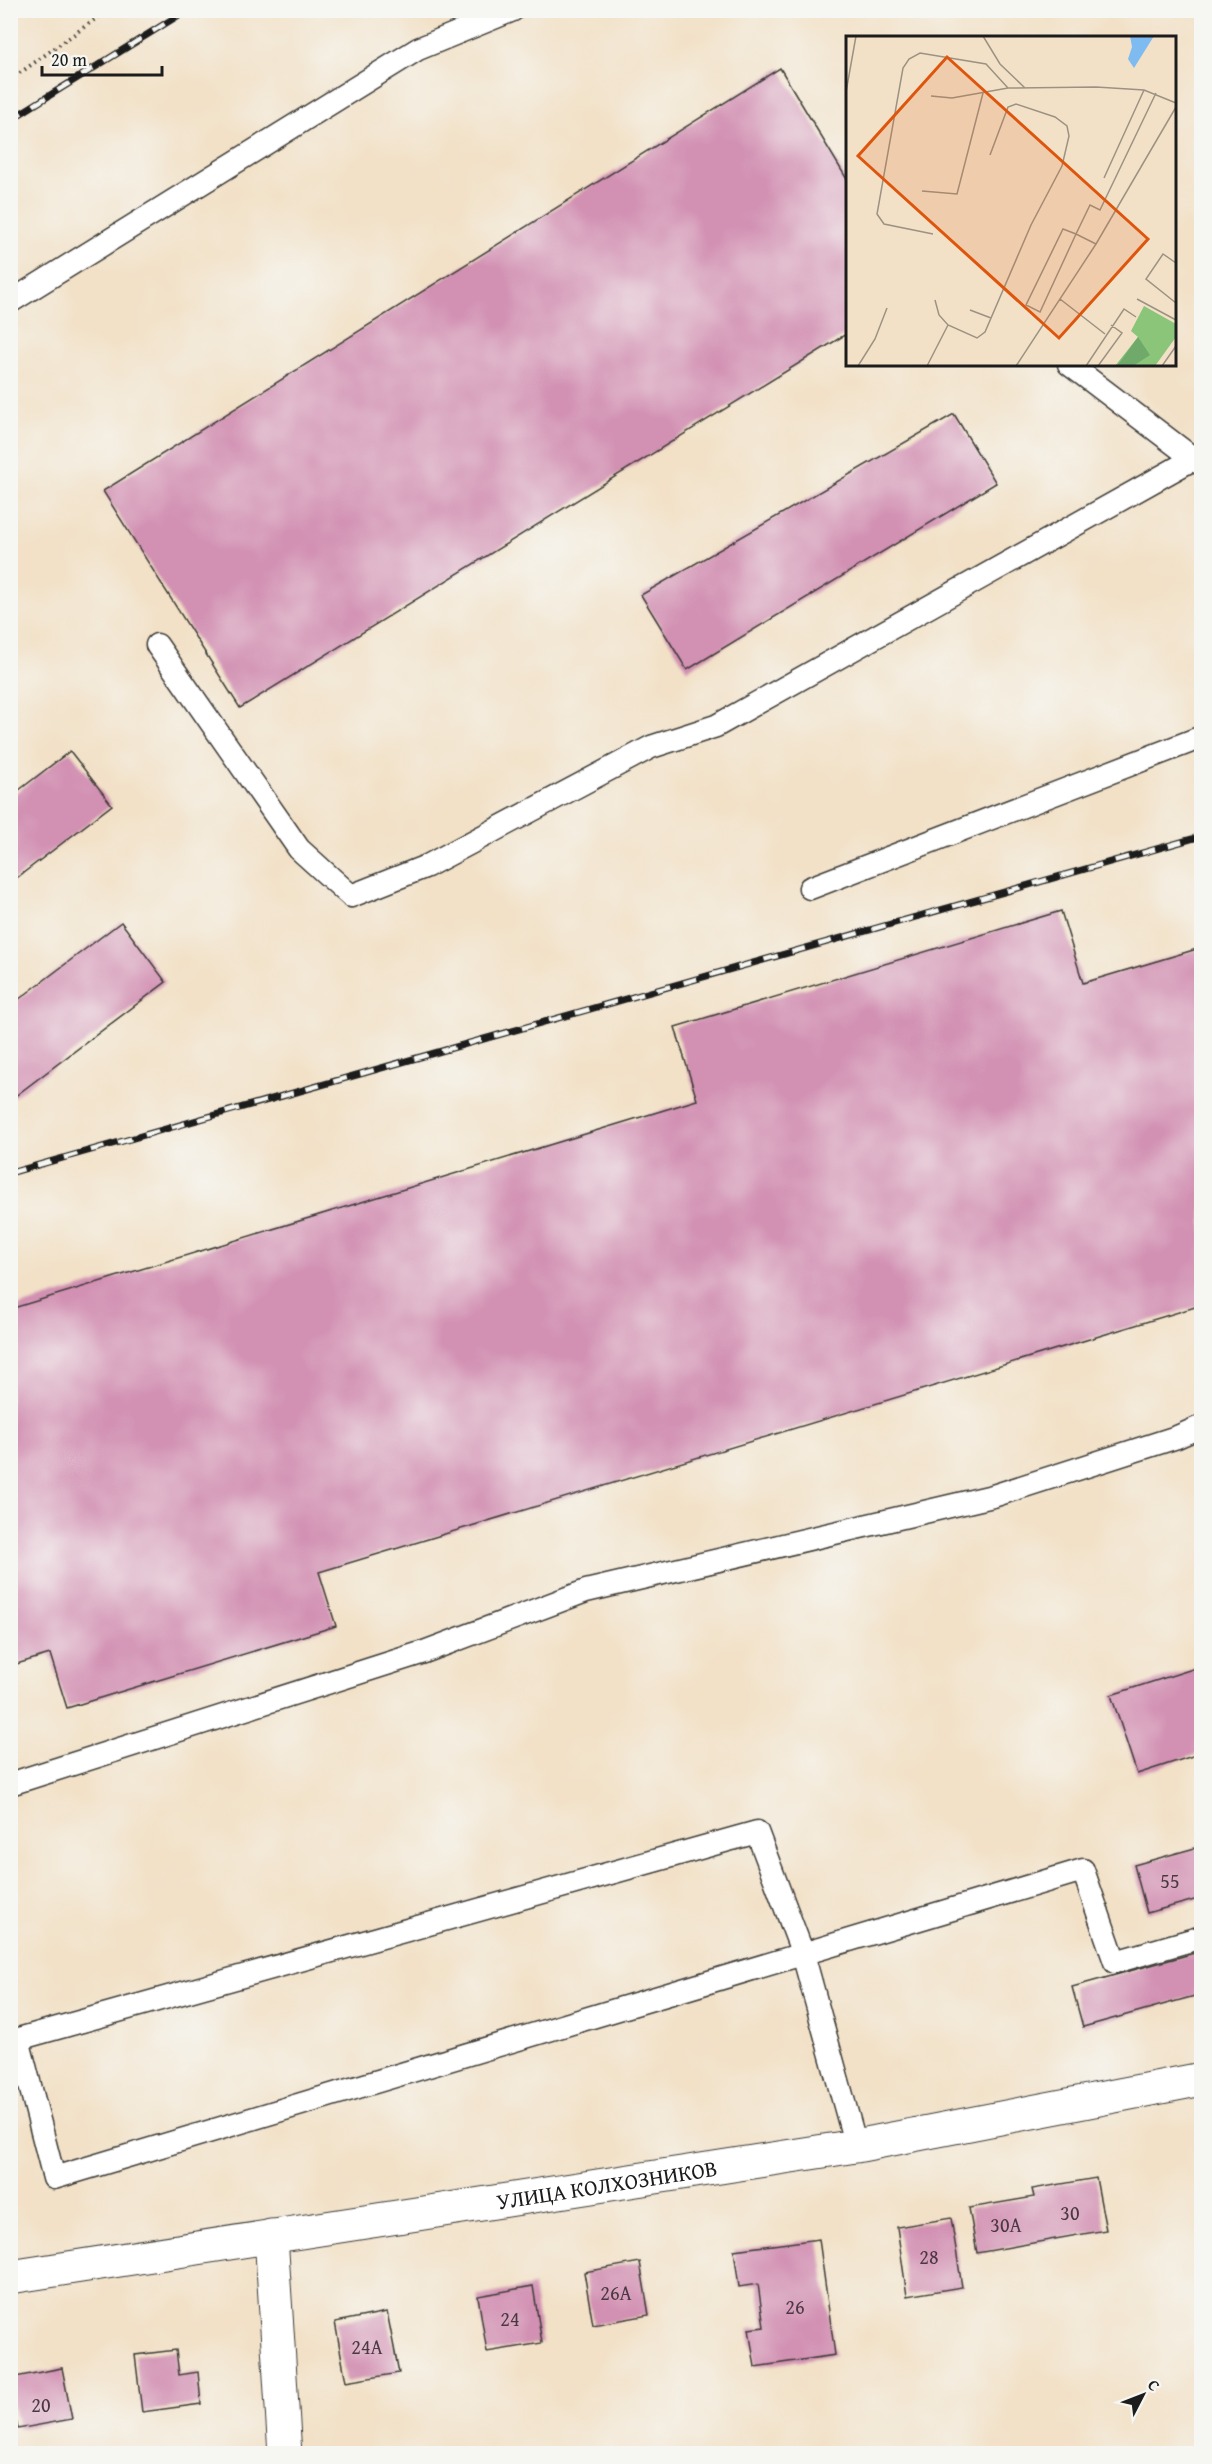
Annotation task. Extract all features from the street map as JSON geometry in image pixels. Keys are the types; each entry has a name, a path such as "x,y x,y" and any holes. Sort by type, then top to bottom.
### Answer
{"street":[{"name":"УЛИЦА КОЛХОЗНИКОВ","path":"10,2277 856,2146 1202,2079"},
{"path":"271,2236 285,2454"}],"lane":[{"path":"10,302 418,49 513,10"},
{"path":"157,645 299,849 351,896 427,866 651,747 716,726 1197,462 1072,366"},
{"path":"810,888 1202,737"},
{"path":"10,1784 424,1652 586,1591 993,1496 1177,1437 1202,1426"},
{"path":"856,2146 803,1954 757,1832 18,2039 54,2178 803,1954 1083,1870 1115,1962 1202,1936"}],"path":[{"path":"10,80 108,10"}],"building":[{"path":"780,68 846,178 846,334 240,708 103,491"},
{"path":"954,414 996,483 687,670 641,595"},
{"path":"70,751 112,805 10,883 10,797"},
{"path":"1061,911 1083,983 1197,949 1202,963 1202,1305 319,1572 336,1626 67,1708 50,1654 10,1666 10,1309 697,1100 675,1027"},
{"path":"121,922 166,982 10,1100 10,1006"},
{"path":"1202,1666 1202,1753 1137,1774 1111,1695"},
{"path":"1202,1846 1202,1898 1147,1913 1134,1865"},
{"path":"1202,1951 1202,1994 1083,2027 1072,1987"},
{"path":"1096,2178 1106,2230 977,2253 969,2208 1034,2197 1032,2189"},
{"path":"951,2218 962,2287 907,2296 897,2227"},
{"path":"819,2239 835,2355 755,2367 749,2329 764,2327 758,2284 739,2287 734,2250"},
{"path":"640,2262 649,2315 593,2325 584,2272"},
{"path":"533,2286 542,2343 487,2352 478,2296"},
{"path":"387,2312 399,2373 346,2382 335,2322"},
{"path":"176,2350 179,2375 198,2372 201,2404 142,2412 135,2355"},
{"path":"62,2368 72,2419 18,2429 10,2392 10,2378"}],"railway":[{"path":"10,120 187,10"},
{"path":"10,1173 1202,836"}]}
